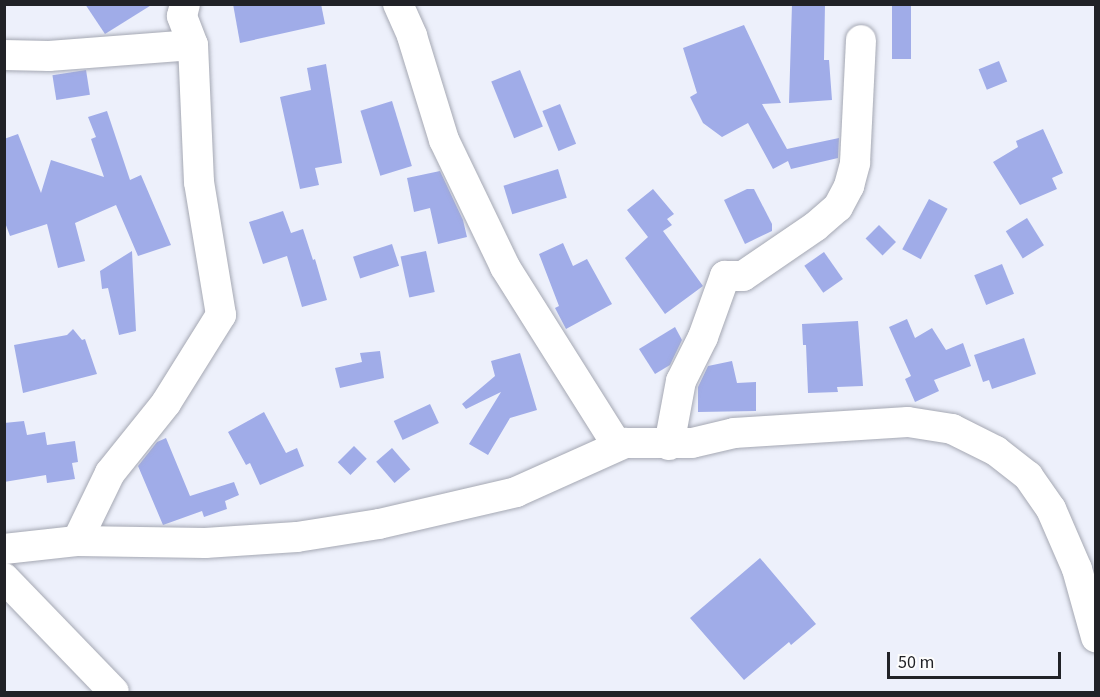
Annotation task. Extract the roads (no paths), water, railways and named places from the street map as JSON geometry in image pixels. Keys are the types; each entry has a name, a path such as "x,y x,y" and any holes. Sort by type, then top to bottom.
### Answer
{"street":[{"path":"77,541 110,473 166,403 221,315 199,182 193,45 182,16 185,4"},
{"path":"398,4 412,36 444,140 505,267 617,445"},
{"path":"669,445 681,381 703,337 725,276 743,276 816,226 838,207 849,186 855,163 861,40"},
{"path":"4,55 49,56 193,45"},
{"path":"4,549 77,541 216,542 297,537 379,524 516,492 625,443 669,445 692,443 734,433 908,422 952,429 996,451 1028,476 1051,509 1077,569 1095,637"},
{"path":"4,578 114,693"}]}
